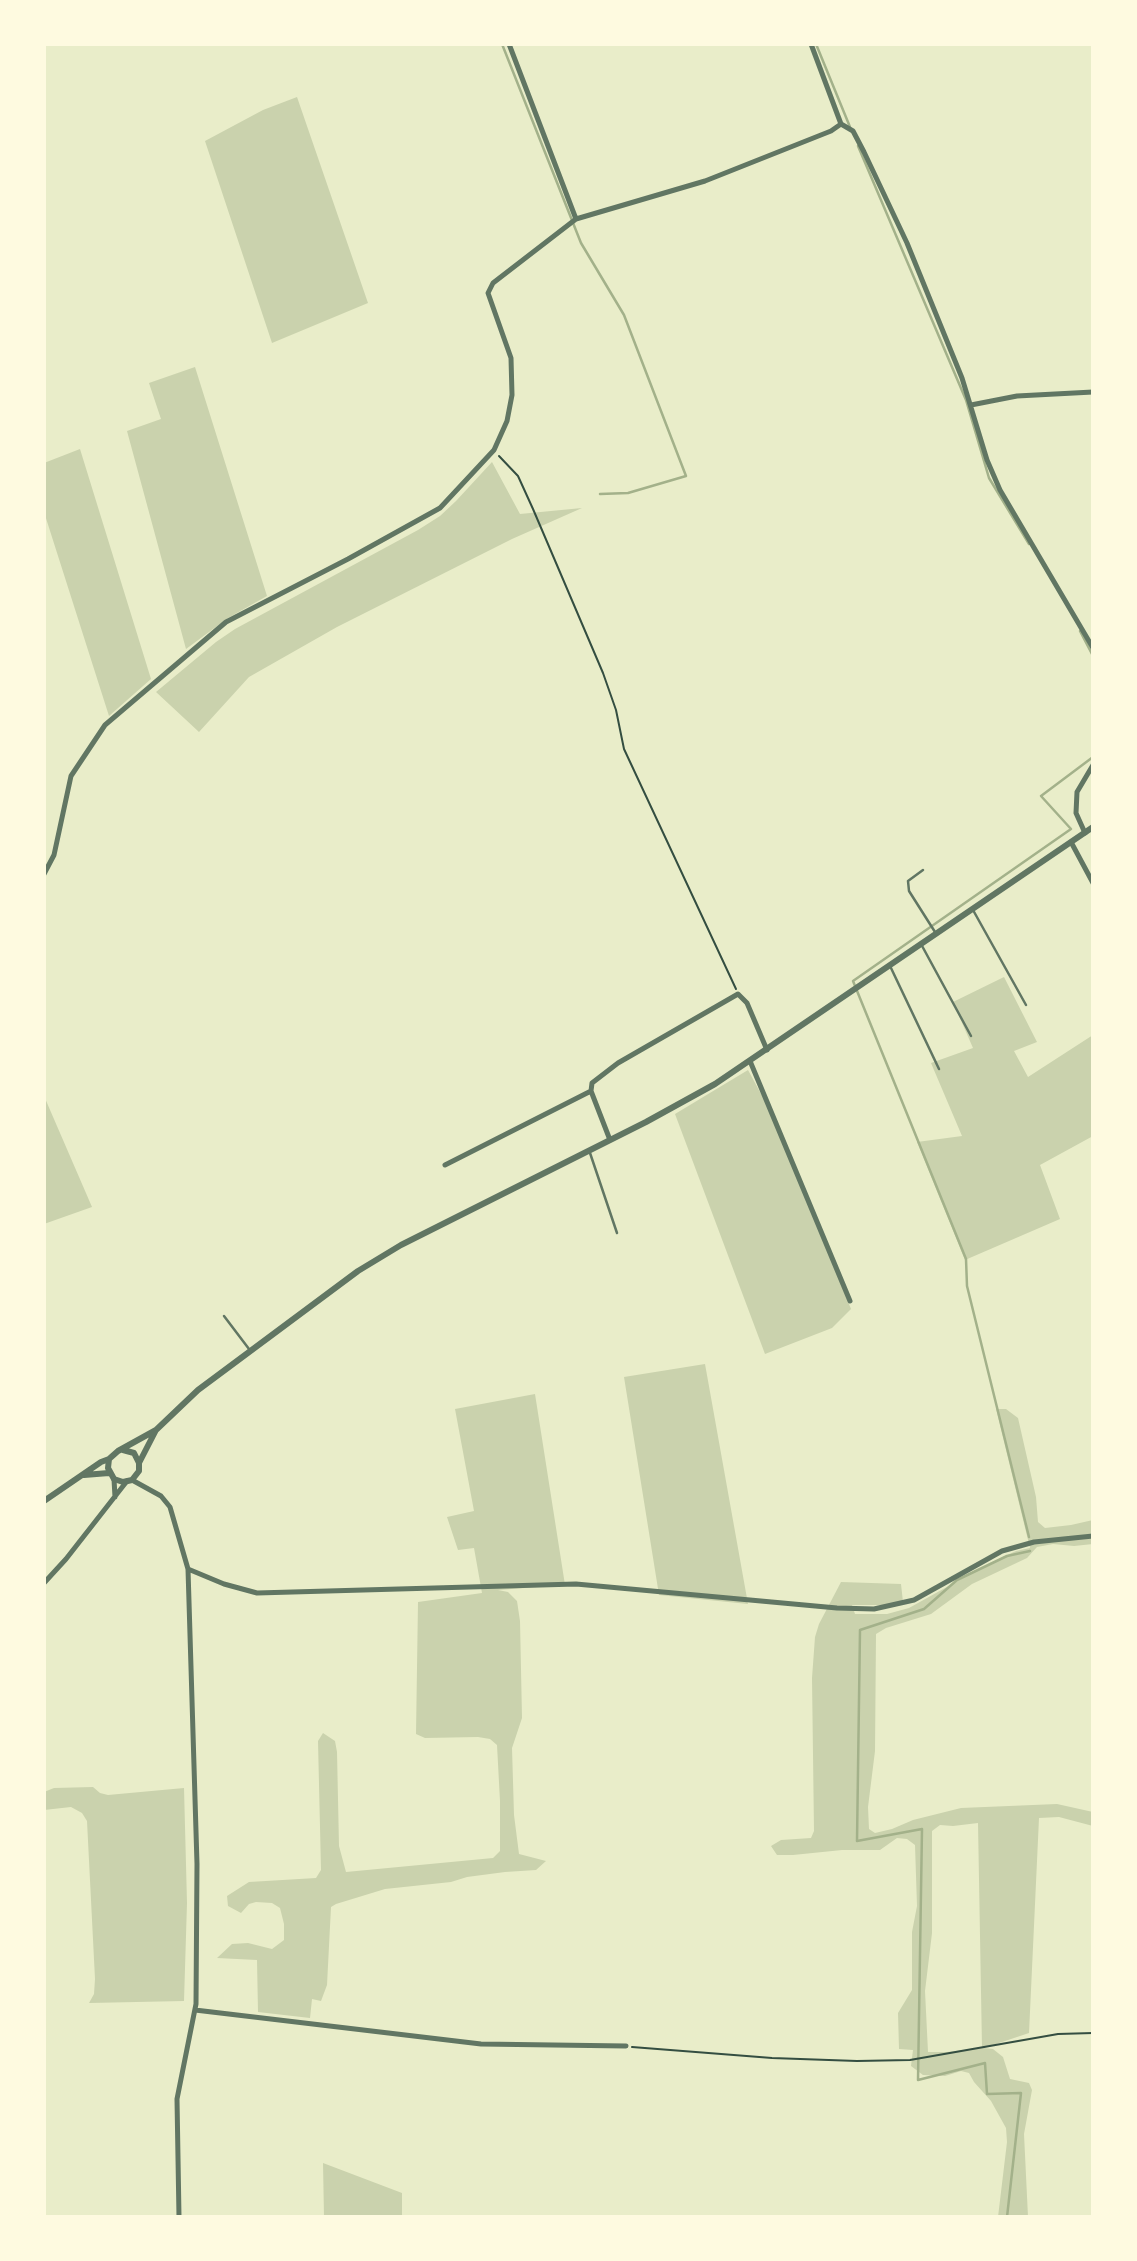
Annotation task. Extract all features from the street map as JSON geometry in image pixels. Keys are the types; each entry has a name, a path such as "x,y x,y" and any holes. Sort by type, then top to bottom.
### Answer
{"street":[{"path":"509,44 576,219"},
{"path":"811,44 841,124 853,131 897,221 971,405 979,438 1000,490 1093,648"},
{"path":"44,874 54,855 71,776 106,725 226,622 440,508 494,450 507,421 512,395 511,358 488,293 493,284 576,219 705,181 831,131 841,124"},
{"path":"971,405 1017,396 1093,391"},
{"path":"1085,833 1076,813 1077,792 1093,765"},
{"path":"44,1502 101,1461 109,1459 156,1430 184,1402 250,1350 378,1258 681,1104 750,1061 1093,827"},
{"path":"1071,842 1093,883"},
{"path":"610,1140 591,1091 592,1083 618,1063 738,994 747,1003 767,1049"},
{"path":"750,1061 850,1301"},
{"path":"445,1166 591,1091"},
{"path":"44,1583 132,1479 156,1430"},
{"path":"123,1450 134,1453 139,1463"},
{"path":"109,1459 115,1497"},
{"path":"82,1476 132,1479 161,1496 170,1507 188,1569 197,1864 195,2010 177,2099 180,2217"},
{"path":"188,1569 224,1584 257,1593 576,1584 874,1609 914,1600 989,1557 1018,1545 1093,1536"},
{"path":"195,2010 481,2044 626,2046"}],"lane":[{"path":"923,870 908,881 909,891 936,934"},
{"path":"972,909 1026,1005"},
{"path":"922,944 971,1036"},
{"path":"889,964 939,1069"},
{"path":"589,1150 617,1233"},
{"path":"223,1315 250,1350"}],"path":[{"path":"494,450 517,476 533,509 603,673 616,710 624,749 738,994"},
{"path":"626,2046 772,2058 910,2060 1058,2034 1093,2033"}],"green space":[{"path":"297,97 368,303 272,343 205,141 263,110"},
{"path":"195,367 267,596 228,618 186,649 127,431 161,419 149,383"},
{"path":"80,449 151,679 109,716 44,512 44,463"},
{"path":"492,462 520,514 582,508 512,539 337,627 249,677 199,732 156,692 235,629 440,516"},
{"path":"1004,977 1037,1042 1014,1051 1028,1077 1093,1035 1093,1136 1040,1165 1060,1219 965,1260 917,1142 962,1136 931,1063 973,1048 953,1002"},
{"path":"748,1070 772,1114 851,1309 832,1328 765,1354 675,1114"},
{"path":"44,1096 92,1207 44,1224"},
{"path":"705,1364 748,1604 659,1595 624,1377"},
{"path":"535,1394 565,1585 498,1590 508,1592 517,1601 520,1621 522,1718 512,1748 514,1815 519,1854 546,1861 536,1870 385,1889 336,1904 331,1907 327,1985 321,2001 312,1999 310,2018 258,2012 257,1960 217,1958 232,1944 248,1943 272,1949 284,1940 280,1908 272,1903 256,1902 249,1904 241,1913 228,1906 227,1896 249,1882 316,1878 321,1870 318,1741 323,1733 335,1741 337,1752 339,1846 346,1872 493,1858 500,1851 497,1745 490,1739 478,1737 425,1738 416,1734 418,1602 482,1593 474,1548 458,1550 447,1517 474,1511 455,1409"},
{"path":"996,1409 1006,1409 1018,1418 1036,1497 1038,1522 1045,1528 1093,1520 1093,1544 1053,1544 1037,1547 1027,1558 972,1584 931,1614 886,1628 876,1634 875,1751 868,1807 869,1829 875,1833 961,1808 1057,1804 1093,1812 1093,1826 1059,1817 1039,1818 1029,2033 984,2048 993,2049 1003,2057 1010,2079 1029,2083 1032,2090 1024,2134 1028,2217 998,2217 1007,2142 1006,2128 991,2101 969,2073 961,2071 945,2076 923,2075 911,2066 913,2050 899,2049 898,2013 912,1990 912,1932 917,1906 915,1845 907,1839 897,1838 880,1850 842,1850 793,1855 777,1855 771,1846 781,1840 811,1838 814,1831 812,1678 815,1637 841,1582 901,1584 903,1602 852,1605 855,1614 887,1614 909,1608 990,1563 1016,1551 1030,1548","holes":["978,1823 982,2048 928,2052 925,1991 932,1933 932,1831 940,1825"]},
{"path":"93,1787 108,1795 184,1788 187,1903 184,2001 89,2003 94,1994 95,1979 87,1821 82,1813 71,1807 44,1810 44,1792 54,1788"},
{"path":"323,2163 402,2193 402,2217 324,2217"}],"waterway":[{"path":"502,44 581,243 624,315 686,476 628,493 600,494"},
{"path":"816,44 850,127"},
{"path":"858,146 966,400 989,478 1029,544"},
{"path":"1080,631 1093,656"},
{"path":"1029,1537 967,1286 966,1259 853,981 1071,829 1041,796 1093,757"},
{"path":"1007,2217 1021,2093 987,2094 985,2063 918,2080 922,1829 857,1841 860,1630 924,1609 957,1580 1007,1556 1030,1551"}]}
